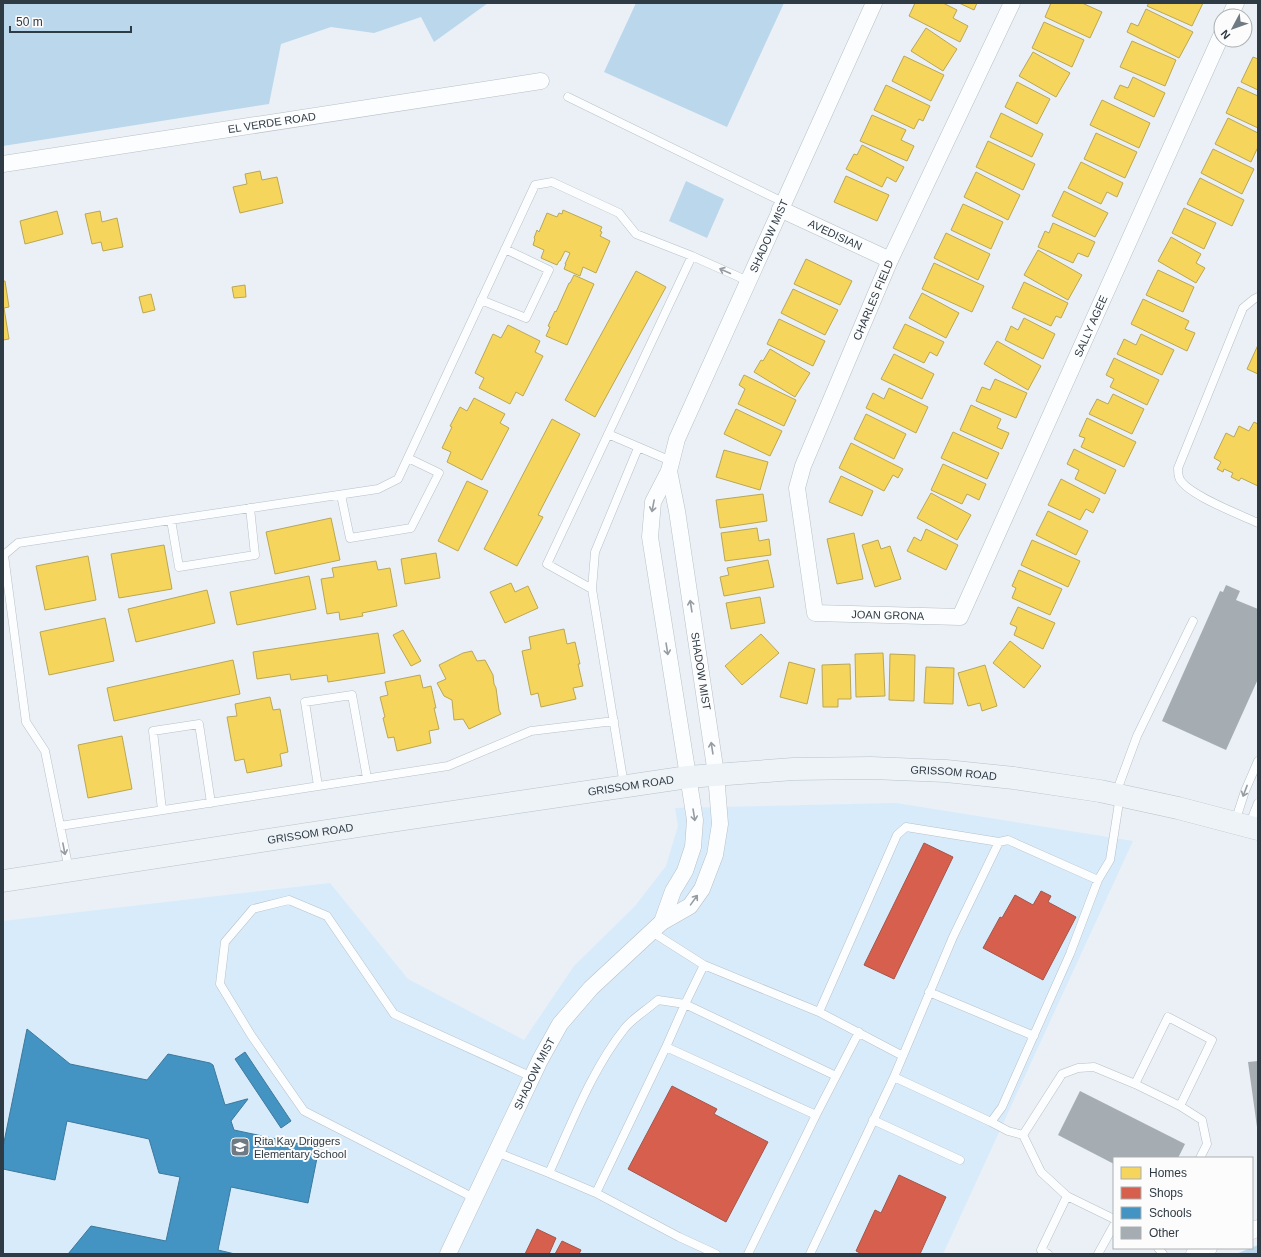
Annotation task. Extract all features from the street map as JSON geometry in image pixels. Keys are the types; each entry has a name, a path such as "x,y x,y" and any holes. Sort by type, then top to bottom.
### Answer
{"main road":[{"name":"GRISSOM ROAD","path":"3,881 624,786 716,774 793,769 871,768 946,771 1014,778 1118,795 1178,808 1247,826"}],"street":[{"name":"SHADOW MIST","path":"657,927 685,871 693,847 696,820 650,537 653,502 670,466 677,439 874,3"},
{"name":"CHARLES FIELD","path":"815,613 797,488 803,466 890,260 1012,3"},
{"name":"SALLY AGEE","path":"960,617 1216,48"},
{"name":"EL VERDE ROAD","path":"3,164 541,81"},
{"name":"AVEDISIAN","path":"782,206 890,260"},
{"name":"SHADOW MIST","path":"448,1254 540,1060 560,1024 590,988 657,927 690,906 702,889 715,855 720,824 716,774 670,466"},
{"name":"JOAN GRONA","path":"815,613 960,617"},
{"path":"1194,1254 1206,1249"}],"lane":[{"path":"568,97 782,206"},
{"path":"69,871 45,751 26,722 4,555 18,543 378,489 398,479 535,185 552,182 619,213 636,234 692,256 748,281"},
{"path":"481,300 526,318 549,270 505,249"},
{"path":"592,589 547,564 692,256"},
{"path":"1258,297 1243,308 1178,468 1179,478 1187,488 1202,497 1258,523"},
{"path":"608,434 638,448 670,466"},
{"path":"624,786 592,589 595,552 638,448"},
{"path":"342,495 350,538 411,528 439,473 408,458"},
{"path":"171,520 179,566 255,555 250,508"},
{"path":"991,1122 1002,1107 1070,954 1098,880 1110,860 1118,795 1137,736 1193,621"},
{"path":"318,786 305,702 352,695 367,778"},
{"path":"60,826 448,766 531,731 614,721"},
{"path":"162,810 153,731 199,724 211,803"},
{"path":"1247,826 1245,791 1258,761"},
{"path":"1247,826 1258,803"},
{"path":"819,1012 897,835 906,827 999,842 1008,840 1098,880"},
{"path":"810,1254 894,1077 953,937 999,842"},
{"path":"474,1198 304,1111 251,1035 220,984 225,942 253,909 289,900 326,916 394,1014 532,1077"},
{"path":"657,927 704,965 819,1012 903,1056"},
{"path":"596,1193 704,965"},
{"path":"929,992 1034,1036"},
{"path":"549,1173 604,1058 626,1027 658,1000 685,1004 836,1076"},
{"path":"1135,1084 1168,1017 1212,1040 1180,1106"},
{"path":"748,1254 816,1115 859,1032"},
{"path":"666,1047 816,1115"},
{"path":"1023,1135 1062,1074 1078,1068 1094,1067 1135,1084 1180,1106 1202,1120 1207,1144 1200,1157"},
{"path":"894,1077 1008,1131 1023,1135 1041,1172 1067,1196 1113,1219"},
{"path":"874,1120 960,1160"},
{"path":"496,1152 596,1193 679,1237 716,1254"},
{"path":"1048,1254 1040,1250 1067,1196"},
{"path":"1098,1254 1113,1227"}],"shaded area":[{"path":"3,3 488,3 434,42 421,17 374,33 331,27 281,44 269,104 3,146"},
{"path":"636,3 784,3 727,127 604,72"},
{"path":"686,181 724,199 707,238 669,221"},
{"path":"896,803 1133,841 943,1254 3,1254 3,921 330,883 408,979 524,1040 574,966 635,906 666,866 678,826 675,808"},
{"path":"1258,1245 1258,1254 1236,1254 1248,1249 1253,1249 1253,1247"}],"building: Homes":[{"path":"915,3 943,3 957,10 953,18 968,26 960,42 909,16"},
{"path":"959,3 977,3 974,10"},
{"path":"1051,3 1082,3 1102,12 1090,38 1045,17"},
{"path":"1149,3 1203,3 1192,26 1147,6"},
{"path":"1146,9 1193,32 1179,58 1127,32 1131,23 1138,26"},
{"path":"1044,22 1084,40 1072,67 1032,48"},
{"path":"926,28 957,49 943,71 911,51"},
{"path":"1132,41 1176,60 1165,86 1120,67"},
{"path":"1033,52 1070,73 1056,97 1019,76"},
{"path":"904,56 944,75 931,101 892,81"},
{"path":"1253,57 1258,59 1258,90 1241,82"},
{"path":"1133,77 1165,93 1154,117 1114,98 1120,85 1128,88"},
{"path":"1017,82 1050,99 1037,124 1005,107"},
{"path":"886,85 930,106 923,121 919,119 914,129 874,110"},
{"path":"1238,87 1258,96 1258,128 1226,113"},
{"path":"1102,100 1150,123 1139,148 1090,125"},
{"path":"1001,113 1043,134 1032,157 990,137"},
{"path":"872,115 906,130 901,140 914,146 907,161 860,141"},
{"path":"1228,118 1258,133 1258,147 1251,162 1215,144"},
{"path":"1096,133 1137,152 1125,178 1084,159"},
{"path":"988,141 1035,164 1023,190 976,167"},
{"path":"862,145 904,167 896,182 887,177 882,187 846,169 854,154 857,155"},
{"path":"1213,149 1254,169 1242,194 1201,173"},
{"path":"1081,162 1123,183 1117,197 1107,192 1101,204 1068,188"},
{"path":"260,171 262,180 277,177 283,203 240,213 233,187 247,184 245,174"},
{"path":"976,172 1020,195 1008,220 964,197"},
{"path":"846,176 889,195 877,221 834,202"},
{"path":"1200,178 1244,200 1232,226 1187,204"},
{"path":"1064,191 1108,213 1095,237 1052,216"},
{"path":"963,204 1003,222 991,249 951,230"},
{"path":"1184,208 1216,223 1204,249 1172,233"},
{"path":"563,210 602,227 600,236 610,241 596,273 583,267 580,276 564,269 570,253 565,251 557,265 541,258 544,250 533,245 537,230 539,232 547,213 557,217 559,213 562,214"},
{"path":"57,211 63,234 25,244 20,221"},
{"path":"100,211 102,222 117,218 123,247 103,251 101,242 92,244 85,214"},
{"path":"1053,223 1095,242 1088,257 1078,253 1073,263 1038,247 1045,231 1049,233"},
{"path":"946,233 990,254 978,280 934,258"},
{"path":"1171,237 1201,254 1196,263 1205,268 1196,283 1158,261"},
{"path":"1038,250 1082,275 1068,300 1024,275"},
{"path":"806,259 852,281 840,305 794,284"},
{"path":"934,263 984,286 972,312 922,289"},
{"path":"1158,270 1194,287 1183,312 1146,295"},
{"path":"636,271 666,287 595,417 565,400"},
{"path":"574,275 594,284 567,345 546,336 550,327 548,326"},
{"path":"3,281 5,281 9,307 4,308 9,339 3,340"},
{"path":"1024,282 1068,303 1061,318 1056,316 1051,326 1012,308"},
{"path":"245,285 246,297 234,298 232,287"},
{"path":"793,289 838,310 825,335 781,313"},
{"path":"922,293 959,313 946,338 909,318"},
{"path":"151,294 155,310 143,313 139,297"},
{"path":"1143,299 1189,321 1185,329 1195,333 1187,351 1131,324"},
{"path":"1024,318 1055,334 1043,359 1005,340 1011,326 1018,330"},
{"path":"779,319 825,341 813,366 767,344"},
{"path":"905,324 944,342 937,356 930,352 924,363 893,348"},
{"path":"508,325 540,341 535,352 543,356 523,396 516,392 510,404 479,388 484,378 475,373 493,334 501,338"},
{"path":"1141,334 1174,350 1162,375 1117,354 1124,339 1136,345"},
{"path":"997,341 1041,366 1028,390 984,364"},
{"path":"1258,345 1258,374 1247,369"},
{"path":"770,349 810,373 795,397 754,372"},
{"path":"894,354 934,374 922,399 881,379"},
{"path":"1114,358 1159,380 1147,405 1110,387 1114,379 1106,375"},
{"path":"744,375 796,400 784,426 738,404 745,389 739,385"},
{"path":"995,379 1027,393 1016,418 976,401 982,387 990,390"},
{"path":"889,388 928,407 916,433 866,408 873,393 884,399"},
{"path":"1113,394 1144,409 1132,434 1089,414 1097,399 1108,404"},
{"path":"474,398 505,414 500,423 509,428 482,480 447,462 451,452 442,448 452,427 450,426 460,407 467,411"},
{"path":"971,405 1001,419 997,428 1009,433 1002,449 960,430"},
{"path":"736,409 782,431 770,456 724,434"},
{"path":"866,414 906,434 894,459 854,439"},
{"path":"1087,418 1136,442 1124,467 1081,447 1085,438 1079,436"},
{"path":"552,419 580,434 538,515 543,517 517,566 484,549"},
{"path":"1254,422 1258,424 1258,486 1241,478 1239,481 1231,477 1233,473 1224,469 1223,472 1217,469 1221,462 1214,458 1226,433 1234,437 1239,426 1249,431"},
{"path":"953,432 999,453 987,479 941,458"},
{"path":"851,443 903,469 898,478 893,475 884,491 839,468"},
{"path":"1074,449 1116,470 1105,494 1075,479 1079,470 1067,464"},
{"path":"724,450 768,462 760,490 716,477"},
{"path":"943,464 986,484 979,500 967,494 962,504 931,490"},
{"path":"841,476 873,491 862,516 829,502"},
{"path":"1061,479 1100,499 1093,513 1086,509 1080,520 1048,505"},
{"path":"467,481 488,491 458,551 438,541"},
{"path":"931,493 971,515 957,540 917,518"},
{"path":"763,494 767,521 720,528 716,500"},
{"path":"1048,511 1088,531 1076,555 1036,535"},
{"path":"331,518 340,560 275,574 266,532"},
{"path":"757,528 759,541 769,539 771,555 725,561 721,533"},
{"path":"926,529 958,545 946,570 907,551 914,537 921,541"},
{"path":"854,533 863,579 837,584 827,539"},
{"path":"878,540 881,549 890,546 901,579 875,587 862,545"},
{"path":"1032,540 1080,561 1068,587 1021,565"},
{"path":"164,545 172,589 119,598 111,554"},
{"path":"436,553 440,578 405,584 401,559"},
{"path":"88,556 96,600 45,610 36,566"},
{"path":"768,560 774,587 724,596 720,577 729,575 727,568"},
{"path":"376,561 378,570 390,568 397,606 362,613 363,616 340,620 339,612 327,614 321,579 334,577 332,568"},
{"path":"1019,570 1062,589 1050,615 1012,598 1016,588 1012,586"},
{"path":"309,576 316,609 237,625 230,592"},
{"path":"511,583 515,592 528,586 538,608 505,623 490,592"},
{"path":"207,590 215,623 136,642 128,609"},
{"path":"760,597 765,623 731,629 726,603"},
{"path":"1018,607 1055,623 1043,649 1014,635 1017,627 1010,624"},
{"path":"105,618 114,661 49,675 40,632"},
{"path":"564,629 567,644 575,642 583,686 573,688 576,699 541,707 538,693 531,695 522,651 531,649 529,637"},
{"path":"403,630 421,661 411,666 393,635"},
{"path":"378,633 385,673 328,682 327,675 291,680 290,674 257,679 253,652"},
{"path":"761,634 779,653 742,685 725,666"},
{"path":"1010,641 1041,666 1024,688 993,663"},
{"path":"472,651 477,661 485,660 493,675 501,714 469,729 463,719 454,720 452,700 444,696 437,683 446,679 439,665 463,653"},
{"path":"883,653 885,696 856,697 855,654"},
{"path":"890,654 915,655 914,701 889,700"},
{"path":"233,660 240,694 114,721 107,688"},
{"path":"789,662 815,669 807,704 780,697"},
{"path":"850,664 851,699 838,699 838,707 823,707 822,665"},
{"path":"985,665 997,706 982,711 980,703 968,706 958,673"},
{"path":"926,667 954,668 953,704 924,703"},
{"path":"420,675 423,688 431,686 439,729 429,731 431,743 397,751 394,737 388,738 380,697 388,695 385,682"},
{"path":"270,697 273,710 280,709 288,752 280,754 282,766 247,773 244,759 235,761 227,717 237,716 235,704"},
{"path":"122,736 132,789 88,798 78,745"}],"building: Shops":[{"path":"924,843 953,857 894,979 864,965"},
{"path":"1041,891 1051,896 1048,902 1076,917 1043,980 983,948 1000,917 1002,918 1015,895 1033,905"},
{"path":"672,1086 717,1109 714,1114 768,1142 726,1222 628,1169"},
{"path":"899,1175 946,1197 920,1254 862,1254 856,1251 875,1210 881,1213"},
{"path":"537,1229 556,1238 549,1254 525,1254"},
{"path":"562,1241 581,1250 579,1254 555,1254"}],"building: Schools":[{"path":"27,1029 70,1064 147,1080 168,1054 210,1063 213,1065 225,1105 248,1099 231,1121 234,1130 319,1148 308,1203 231,1187 218,1250 235,1254 68,1254 91,1226 166,1241 180,1177 159,1173 149,1139 67,1121 55,1180 3,1169 3,1147"},
{"path":"245,1052 291,1121 281,1128 235,1059"}],"building: Other":[{"path":"1226,585 1240,591 1236,600 1258,609 1258,679 1226,750 1162,721 1220,591 1223,592"},
{"path":"1258,1061 1258,1127 1257,1127 1248,1062"},
{"path":"1080,1091 1185,1144 1178,1157 1113,1157 1113,1163 1058,1135"}],"place":[{"name":"Rita Kay Driggers Elementary School","path":"240,1147"}]}
